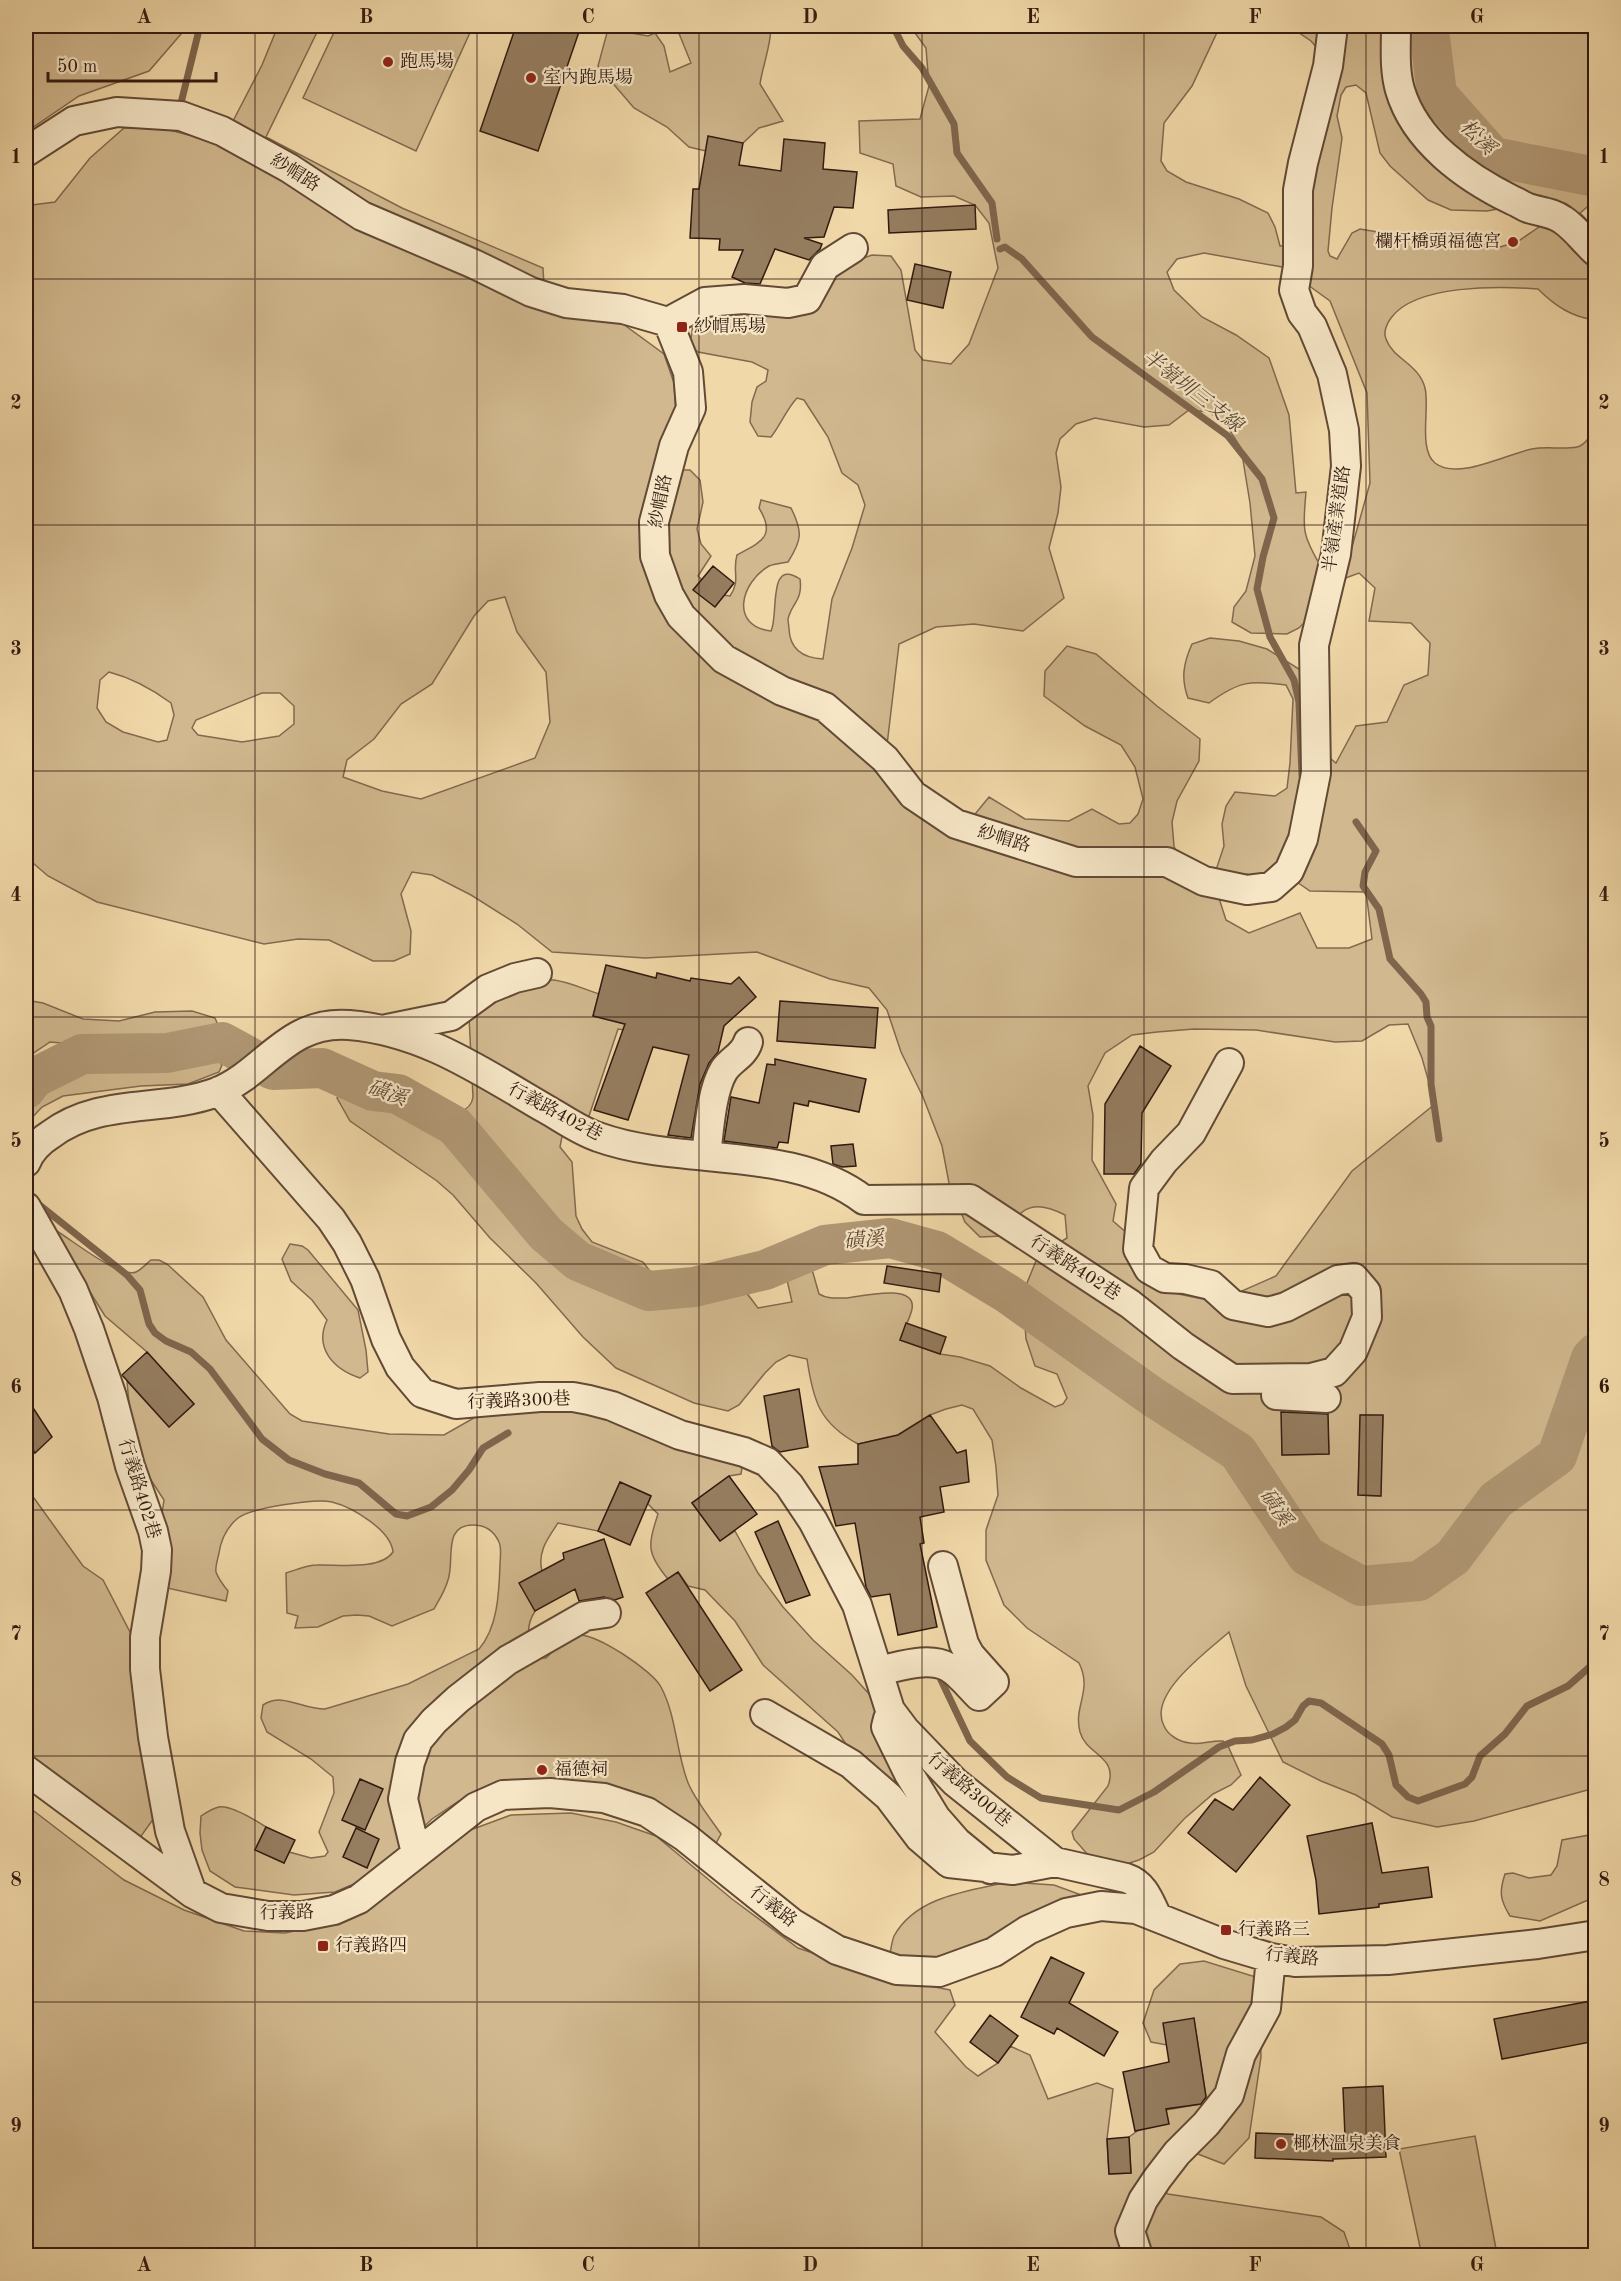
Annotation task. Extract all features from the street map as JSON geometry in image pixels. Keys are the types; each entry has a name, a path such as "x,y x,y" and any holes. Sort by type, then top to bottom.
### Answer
{"street":[{"name":"半嶺產業道路","path":"1316,773 1314,645 1336,554 1346,466 1344,430 1332,374 1312,326 1302,313 1294,290 1298,266 1298,190 1328,66 1333,26"},
{"path":"1396,26 1395,62 1400,88 1407,108 1420,130 1439,151 1492,190 1530,208 1548,212 1563,219 1596,252"},
{"name":"紗帽路","path":"26,152 74,121 117,112 181,116 222,131 290,168 362,216 474,264 531,292 566,303 623,309 668,322 688,372 691,408 674,446 654,522 655,556 669,595 681,616 724,659 782,691 825,707 885,759 913,795 956,824 1076,862 1167,862 1204,881 1247,890 1271,887 1288,871 1303,839 1316,773"},
{"path":"668,322 705,302 744,299 788,303 807,298 825,266 853,248"},
{"path":"382,1030 451,1016 488,989 515,978 537,973"},
{"name":"行義路402巷","path":"230,1084 275,1051 305,1033 331,1025 382,1030 412,1037 442,1050 598,1137 649,1149 740,1159 810,1173 852,1191 864,1200 970,1199 1130,1304 1183,1346 1232,1379 1268,1395 1326,1398"},
{"path":"706,1156 709,1131 723,1071 746,1048 748,1042"},
{"path":"1229,1063 1191,1133 1164,1161 1144,1188 1138,1249 1149,1269 1165,1278 1185,1279 1211,1285 1233,1305 1268,1311 1287,1307 1338,1280 1354,1278 1366,1292 1367,1317 1353,1351 1334,1372 1311,1378 1232,1379"},
{"path":"26,1162 39,1143 65,1123 82,1116 124,1107 195,1098 230,1084"},
{"name":"行義路300巷","path":"230,1084 347,1243 364,1280 386,1339 400,1367 422,1393 456,1404 540,1397 573,1397 589,1400 612,1406 680,1435 744,1452 767,1461 789,1485 813,1521 857,1605 890,1710 905,1730 955,1782 1055,1862"},
{"name":"行義路402巷","path":"26,1206 72,1290 89,1329 112,1397 130,1466 153,1531 157,1550 156,1571 145,1638 145,1669 153,1737 170,1831 192,1893"},
{"path":"878,1671 925,1662 936,1663 951,1669 979,1696 994,1682 970,1655 964,1644 943,1566"},
{"path":"416,1853 403,1799 410,1762 418,1740 434,1721 458,1699 508,1660 585,1616 606,1612"},
{"name":"行義路300巷","path":"890,1710 886,1727 909,1774 936,1818 957,1842 990,1869 1013,1870 1055,1862 1136,1881 1144,1891 1157,1917"},
{"path":"765,1714 851,1764 889,1797 920,1839 949,1863 990,1869"},
{"name":"行義路","path":"26,1770 192,1893 221,1908 268,1916 303,1916 334,1910 359,1899 477,1808 503,1795 550,1793 604,1798 647,1812 685,1837 792,1923 837,1950 897,1970 939,1972 993,1952 1028,1930 1066,1913 1101,1906 1136,1909 1224,1944 1271,1958 1295,1962 1388,1960 1538,1944 1596,1935"},
{"path":"1138,2256 1130,2231 1143,2200 1178,2152 1206,2124 1229,2095 1241,2054 1266,2008 1271,1958"}],"shaded area":[{"path":"26,26 188,26 149,71 79,96 26,132"},
{"path":"278,26 320,26 266,137 402,208 543,268 545,305 568,317 623,324 664,354 674,383 676,415 664,453 667,609 821,714 967,824 989,797 1025,819 1069,821 1092,809 1119,824 1130,823 1138,814 1143,799 1135,767 1121,745 1085,726 1044,696 1045,671 1067,646 1096,654 1200,739 1199,761 1177,801 1172,822 1174,846 1178,857 1193,866 1216,870 1224,846 1222,824 1226,806 1235,792 1275,796 1287,788 1293,699 1286,685 1263,683 1237,686 1209,703 1188,698 1184,684 1184,671 1192,644 1210,638 1239,641 1267,649 1302,671 1308,763 1284,864 1265,881 1218,895 1226,920 1249,933 1300,913 1317,948 1349,948 1372,939 1366,892 1310,891 1294,880 1325,754 1336,763 1356,726 1387,722 1404,685 1428,675 1430,643 1411,623 1369,621 1375,588 1359,573 1343,579 1370,483 1367,393 1330,301 1301,280 1306,209 1324,56 1311,41 1289,26 1595,26 1595,205 1592,203 1580,213 1595,228 1595,320 1564,310 1538,289 1482,288 1438,293 1419,299 1403,307 1391,318 1385,333 1389,346 1412,367 1422,380 1426,396 1427,448 1435,463 1445,468 1469,468 1532,449 1577,447 1586,442 1595,427 1595,1788 1474,1821 1437,1827 1392,1817 1356,1795 1283,1762 1246,1686 1229,1632 1182,1674 1164,1700 1161,1714 1164,1726 1178,1740 1194,1743 1223,1741 1228,1746 1241,1775 1231,1785 1213,1794 1184,1819 1154,1852 1139,1860 1123,1865 1089,1856 1074,1839 1072,1832 1108,1786 1109,1768 1106,1762 1083,1740 1080,1732 1079,1714 1084,1682 1079,1663 1027,1628 1004,1605 986,1560 986,1530 998,1495 996,1467 992,1440 973,1409 962,1405 946,1409 930,1415 898,1435 858,1444 834,1428 820,1409 812,1387 807,1359 789,1355 776,1362 739,1405 728,1411 694,1403 616,1368 583,1337 453,1195 437,1181 350,1121 337,1098 346,1083 429,1097 460,1112 469,1106 473,1097 469,1017 510,993 545,981 565,982 599,994 593,1016 632,1026 632,1031 618,1029 589,1116 563,1131 560,1147 572,1162 576,1216 592,1242 643,1262 656,1279 717,1277 727,1279 742,1288 758,1308 792,1302 783,1262 793,1253 807,1252 819,1294 836,1298 886,1293 906,1296 911,1301 912,1309 900,1340 940,1354 990,1366 1021,1388 1055,1407 1063,1404 1067,1398 1057,1374 1035,1366 1026,1339 1024,1310 1027,1283 1038,1256 1067,1238 1065,1215 1044,1207 1028,1209 1016,1219 1003,1236 980,1237 965,1222 949,1183 942,1146 923,1097 901,1052 887,1010 869,988 830,979 757,952 645,958 552,952 517,924 471,895 432,875 412,872 401,894 411,931 410,954 394,961 373,961 329,940 298,939 264,944 97,902 48,876 26,857 26,183 32,205 55,202 90,158 124,128 158,127 200,138 233,121 262,65","holes":["1356,85 1366,93 1380,153 1390,166 1428,200 1451,210 1487,211 1503,208 1538,222 1539,227 1517,242 1500,247 1426,240 1360,229 1352,233 1337,259 1330,256 1328,251 1332,208 1342,138 1337,116 1341,95 1346,87","505,597 517,632 546,672 550,722 535,758 421,799 382,791 343,777 347,760 374,739 401,704 432,684 474,616 488,601","109,672 134,681 164,698 171,703 174,715 167,740 158,742 123,732 106,722 97,708 100,680","262,693 280,693 294,706 294,724 279,736 242,742 198,735 192,728 196,720","1408,1024 1422,1058 1435,1104 1352,1171 1276,1276 1217,1302 1169,1292 1128,1234 1113,1221 1116,1204 1092,1160 1093,1115 1088,1086 1105,1053 1132,1035 1194,1029 1256,1030 1335,1042 1362,1041 1389,1025","1327,1410 1329,1454 1282,1455 1282,1411","1361,1415 1383,1416 1380,1496 1358,1495"]},
{"name":"跑馬場","path":"337,26 473,26 416,151 303,98"},
{"path":"676,26 771,26 770,41 760,84 783,121 759,128 743,143 706,151 689,147 667,127 634,108 598,66 608,29 648,36 655,33 664,46 670,72 691,63"},
{"path":"910,26 1220,26 1192,86 1164,123 1161,161 1167,171 1186,182 1239,199 1268,213 1280,246 1292,245 1290,273 1282,267 1204,253 1177,259 1167,272 1174,290 1202,317 1236,335 1269,358 1289,415 1296,493 1306,492 1304,522 1306,537 1320,565 1310,617 1299,628 1287,634 1251,633 1232,622 1234,607 1246,591 1255,556 1250,503 1241,448 1227,426 1209,412 1189,410 1169,425 1144,427 1095,418 1076,424 1060,439 1056,453 1061,487 1058,513 1049,548 1064,598 1023,631 974,624 936,627 899,644 887,745 782,683 695,621 667,557 666,524 677,470 690,470 700,480 703,502 697,529 701,544 711,556 698,576 716,594 730,596 736,580 737,555 759,542 766,532 764,518 759,508 761,500 791,508 799,530 796,548 788,562 769,566 759,573 746,592 745,612 749,621 771,631 778,582 783,576 790,574 800,579 799,597 788,619 790,636 799,652 809,657 823,659 832,599 852,548 865,505 858,485 842,473 828,437 804,400 797,398 771,437 758,436 750,422 752,402 757,387 766,381 768,370 752,362 698,352 690,345 694,318 832,278 852,262 872,255 891,256 901,270 915,350 923,360 951,364 969,344 998,268 989,223 975,205 954,196 921,197 896,186 893,164 860,153 859,121 920,119 929,86 926,48"},
{"path":"26,1000 43,1003 83,1019 119,1021 155,1012 192,1011 215,1018 218,1025 147,1048 176,1056 207,1055 218,1060 222,1065 219,1072 188,1084 141,1086 63,1096 42,1107 26,1124 26,1079 86,1045 50,1042 26,1058"},
{"path":"55,1230 119,1270 129,1273 136,1272 151,1260 159,1260 167,1264 203,1297 226,1340 290,1414 302,1421 389,1434 444,1435 479,1415 560,1404 743,1461 741,1474 729,1476 692,1503 720,1541 735,1531 758,1573 783,1607 878,1704 911,1795 896,1800 853,1755 838,1732 763,1665 735,1621 705,1590 688,1586 678,1572 668,1579 656,1562 651,1548 652,1534 658,1514 648,1504 651,1496 620,1482 598,1531 558,1523 542,1551 542,1571 520,1583 535,1611 529,1624 529,1635 539,1658 546,1658 568,1638 578,1635 586,1636 623,1654 656,1680 670,1709 689,1786 721,1834 715,1845 693,1831 491,1788 459,1801 432,1819 373,1876 335,1892 294,1895 235,1887 210,1871 202,1850 201,1816 219,1807 236,1811 266,1827 255,1850 284,1863 289,1852 311,1858 325,1856 328,1852 319,1832 334,1793 333,1777 311,1759 267,1732 261,1718 263,1705 278,1700 325,1709 408,1684 479,1649 494,1620 499,1586 500,1544 492,1532 485,1527 473,1525 457,1531 451,1545 448,1580 434,1609 392,1626 369,1616 357,1615 343,1616 318,1627 295,1628 298,1616 287,1613 286,1573 313,1565 369,1564 387,1558 393,1552 391,1544 378,1528 360,1514 332,1502 269,1507 238,1518 225,1534 217,1562 217,1574 228,1591 226,1601 167,1588 160,1526 164,1500 147,1474 130,1415 127,1381 169,1427 194,1404 147,1352 105,1316"},
{"path":"290,1244 302,1246 308,1250 358,1310 368,1372 360,1378 342,1369 328,1356 323,1340 327,1320 312,1300 291,1281 282,1259"},
{"path":"26,1487 83,1566 103,1580 131,1634 154,1818 139,1839 26,1754"},
{"path":"26,1805 124,1880 184,1910 244,1931 285,1933 351,1919 465,1832 511,1815 571,1813 616,1822 656,1836 732,1899 798,1948 884,1977 950,1990 955,2005 935,2032 966,2067 978,2076 998,2063 1010,2046 1030,2055 1048,2099 1097,2083 1113,2089 1107,2139 1109,2174 1131,2173 1129,2137 1166,2110 1207,2103 1194,2019 1167,2045 1151,2042 1143,2023 1154,1990 1180,1964 1204,1961 1259,1978 1261,2057 1249,2138 1224,2164 1169,2143 1145,2172 1168,2194 1321,2217 1344,2232 1352,2255 26,2255"},
{"path":"1595,1834 1595,1897 1540,1921 1510,1916 1501,1896 1505,1874 1513,1873 1529,1878 1551,1875 1557,1866 1562,1840"},
{"path":"1008,1882 1054,1885 1087,1897 1007,1935 919,1967 890,1954 894,1936 904,1923 929,1904 961,1892"},
{"path":"1475,2136 1496,2249 1521,2255 1420,2255 1399,2149"}],"building":[{"name":"室內跑馬場","path":"516,26 581,26 538,151 480,131"},
{"path":"708,136 743,143 739,165 781,171 784,139 825,143 823,169 857,172 853,208 834,207 824,237 804,238 822,244 809,260 775,249 760,284 745,283 732,277 743,250 719,250 720,239 690,238 693,189 699,189"},
{"path":"975,205 976,229 889,233 888,210"},
{"path":"915,264 951,272 943,308 907,300"},
{"path":"713,566 734,583 715,607 693,590"},
{"path":"606,965 656,978 657,973 690,981 691,978 731,984 739,977 756,997 724,1026 718,1052 709,1063 700,1084 691,1138 668,1135 689,1055 653,1047 628,1120 594,1110 625,1024 593,1016"},
{"path":"780,1001 878,1008 875,1048 777,1041"},
{"path":"1140,1046 1171,1066 1142,1113 1141,1164 1134,1174 1104,1174 1105,1104"},
{"path":"775,1059 866,1079 859,1112 809,1101 808,1106 794,1103 788,1143 779,1142 777,1148 724,1141 731,1097 759,1103 767,1064 775,1065"},
{"path":"853,1144 856,1166 842,1167 833,1164 831,1146"},
{"path":"887,1266 941,1274 939,1292 884,1283"},
{"path":"906,1323 946,1337 940,1354 900,1340"},
{"path":"147,1352 194,1404 169,1427 122,1375"},
{"path":"799,1389 808,1447 780,1452 772,1446 764,1396"},
{"path":"26,1397 52,1437 35,1453 26,1439"},
{"path":"1281,1412 1328,1414 1329,1454 1282,1455"},
{"path":"930,1415 957,1453 966,1450 969,1482 940,1487 944,1512 920,1517 924,1543 920,1544 937,1627 898,1635 890,1594 871,1597 866,1587 855,1523 836,1526 819,1467 858,1464 858,1444 898,1435"},
{"path":"1360,1415 1383,1415 1381,1496 1358,1495"},
{"path":"729,1476 757,1514 720,1541 692,1503"},
{"path":"620,1482 651,1496 630,1545 598,1531"},
{"path":"778,1521 810,1595 786,1603 755,1532"},
{"path":"604,1539 623,1597 615,1600 604,1597 579,1601 575,1589 535,1611 519,1583 564,1559 563,1553"},
{"path":"678,1572 742,1670 710,1691 646,1593"},
{"path":"1260,1777 1290,1805 1236,1872 1188,1833 1215,1799 1233,1810"},
{"path":"360,1779 383,1789 365,1830 342,1820"},
{"path":"1372,1823 1382,1873 1428,1867 1432,1897 1379,1904 1379,1907 1319,1914 1316,1880 1307,1836"},
{"path":"266,1827 295,1840 284,1863 255,1850"},
{"path":"356,1828 379,1839 367,1868 343,1857"},
{"path":"1051,1957 1084,1973 1069,2003 1118,2032 1104,2056 1057,2028 1054,2034 1021,2017"},
{"path":"1596,2000 1596,2041 1502,2059 1494,2019"},
{"path":"990,2015 1018,2036 998,2063 970,2042"},
{"path":"1194,2018 1206,2097 1201,2104 1166,2109 1169,2124 1135,2131 1123,2072 1169,2062 1163,2023"},
{"path":"1383,2086 1386,2157 1333,2159 1333,2161 1255,2158 1256,2133 1345,2136 1343,2088"},
{"path":"1129,2137 1131,2173 1109,2174 1107,2139"}],"waterway":[{"path":"181,103 200,26"},
{"name":"半嶺圳三支線","path":"893,26 903,46 922,68 954,124 957,153 992,203 997,239"},
{"name":"松溪","path":"1431,26 1429,30 1437,94 1493,157 1596,177"},
{"name":"半嶺圳三支線","path":"1000,249 1005,247 1022,259 1092,337 1228,436 1262,479 1274,518 1257,589 1270,637 1294,680 1299,702 1302,775"},
{"name":"半嶺圳三支線","path":"1356,822 1376,851 1365,872 1363,886 1379,909 1390,959 1426,1002 1427,1017 1431,1026 1431,1084 1439,1139"},
{"name":"磺溪","path":"26,1089 34,1078 82,1054 167,1053 222,1042 273,1070 322,1068 373,1091 398,1094 455,1126 546,1234 578,1261 649,1291 694,1287 765,1270 825,1245 890,1238 937,1251 1008,1294 1153,1397 1238,1452 1307,1556 1361,1586 1419,1581 1453,1557 1496,1500 1557,1456 1591,1358 1596,1353"},
{"path":"37,1203 127,1275 140,1290 149,1324 155,1333 166,1341 191,1352 210,1369 262,1439 289,1460 325,1474 359,1483 396,1514 407,1516 431,1507 452,1490 469,1470 483,1448 508,1433"},
{"path":"941,1680 970,1741 1007,1777 1041,1798 1119,1810 1154,1792 1219,1747 1235,1741 1252,1740 1273,1734 1286,1727 1295,1720 1303,1706 1309,1701 1321,1703 1382,1744 1389,1755 1396,1785 1408,1797 1418,1801 1465,1784 1472,1777 1480,1756 1505,1734 1527,1706 1568,1686 1592,1665 1596,1665"}],"place":[{"name":"跑馬場","path":"388,62"},
{"name":"室內跑馬場","path":"531,78"},
{"name":"欄杆橋頭福德宮","path":"1513,242"},
{"name":"紗帽馬場","path":"682,327"},
{"name":"福德祠","path":"542,1770"},
{"name":"行義路三","path":"1226,1930"},
{"name":"行義路四","path":"323,1946"},
{"name":"椰林溫泉美食","path":"1281,2144"}]}
